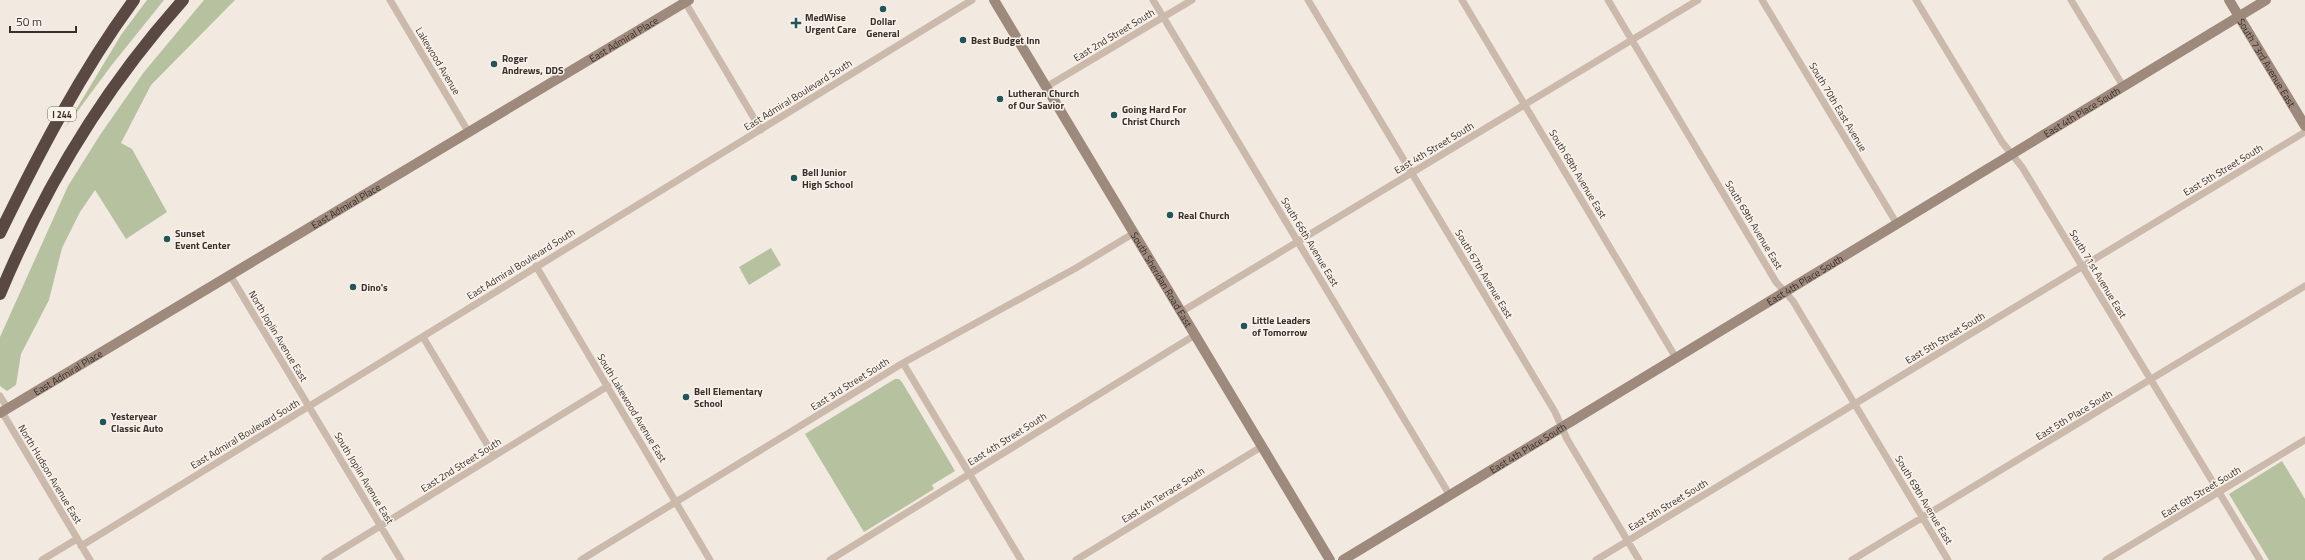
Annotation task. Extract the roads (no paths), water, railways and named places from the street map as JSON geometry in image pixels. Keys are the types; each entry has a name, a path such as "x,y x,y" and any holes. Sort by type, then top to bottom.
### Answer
{"highway":[{"name":"I 244","path":"0,233 54,128 115,26 134,0"},
{"name":"I 244","path":"0,294 35,219 86,128 123,73 183,0"}],"main road":[{"name":"South Sheridan Road East","path":"994,0 1330,560"},
{"name":"South 73rd Avenue East","path":"2229,0 2305,126"},
{"name":"East 4th Place South","path":"1343,560 1449,494 2266,0"},
{"name":"East Admiral Place","path":"2,412 687,1"}],"street":[{"name":"Lakewood Avenue","path":"390,0 469,133"},
{"name":"East Admiral Boulevard South","path":"81,546 972,0"},
{"name":"South 66th Avenue East","path":"1153,0 1449,494"},
{"name":"East 2nd Street South","path":"1046,87 1192,0"},
{"name":"South 67th Avenue East","path":"1308,0 1555,412 1567,439 1640,560"},
{"name":"South 68th Avenue East","path":"1462,0 1676,358"},
{"name":"South 69th Avenue East","path":"1608,0 1630,40 1776,282 1793,301 1948,560"},
{"name":"East 4th Street South","path":"1181,312 1698,0"},
{"name":"South 70th East Avenue","path":"1762,0 1897,224"},
{"name":"South 71st Avenue East","path":"1916,0 1990,122 2022,167 2218,493 2260,560"},
{"path":"2071,0 2123,86"},
{"path":"687,1 761,130"},
{"name":"East 5th Street South","path":"1596,560 2305,132"},
{"name":"East 3rd Street South","path":"581,560 903,363 1076,268 1134,233"},
{"name":"South Lakewood Avenue East","path":"536,266 710,560"},
{"name":"North Joplin Avenue East","path":"230,275 310,406"},
{"name":"East 5th Place South","path":"1852,560 2305,286"},
{"name":"East 4th Street South","path":"830,560 1195,335"},
{"path":"423,337 494,456"},
{"path":"903,363 1021,560"},
{"name":"East 2nd Street South","path":"325,560 608,386"},
{"name":"North Hudson Avenue East","path":"0,396 2,412 90,560"},
{"name":"South Joplin Avenue East","path":"310,406 401,560"},
{"name":"East 6th Street South","path":"2106,560 2305,440"},
{"name":"East 4th Terrace South","path":"1076,560 1262,446"},
{"path":"42,560 77,539"}],"place":[{"name":"Dollar General","path":"883,9"},
{"name":"MedWise Urgent Care","path":"796,23"},
{"name":"Best Budget Inn","path":"963,40"},
{"name":"Roger Andrews, DDS","path":"494,64"},
{"name":"Lutheran Church of Our Savior","path":"1000,99"},
{"name":"Going Hard For Christ Church","path":"1114,115"},
{"name":"Bell Junior High School","path":"794,178"},
{"name":"Real Church","path":"1170,215"},
{"name":"Sunset Event Center","path":"167,239"},
{"name":"Dino's","path":"353,287"},
{"name":"Little Leaders of Tomorrow","path":"1244,326"},
{"name":"Bell Elementary School","path":"686,397"},
{"name":"Yesteryear Classic Auto","path":"103,422"}]}
